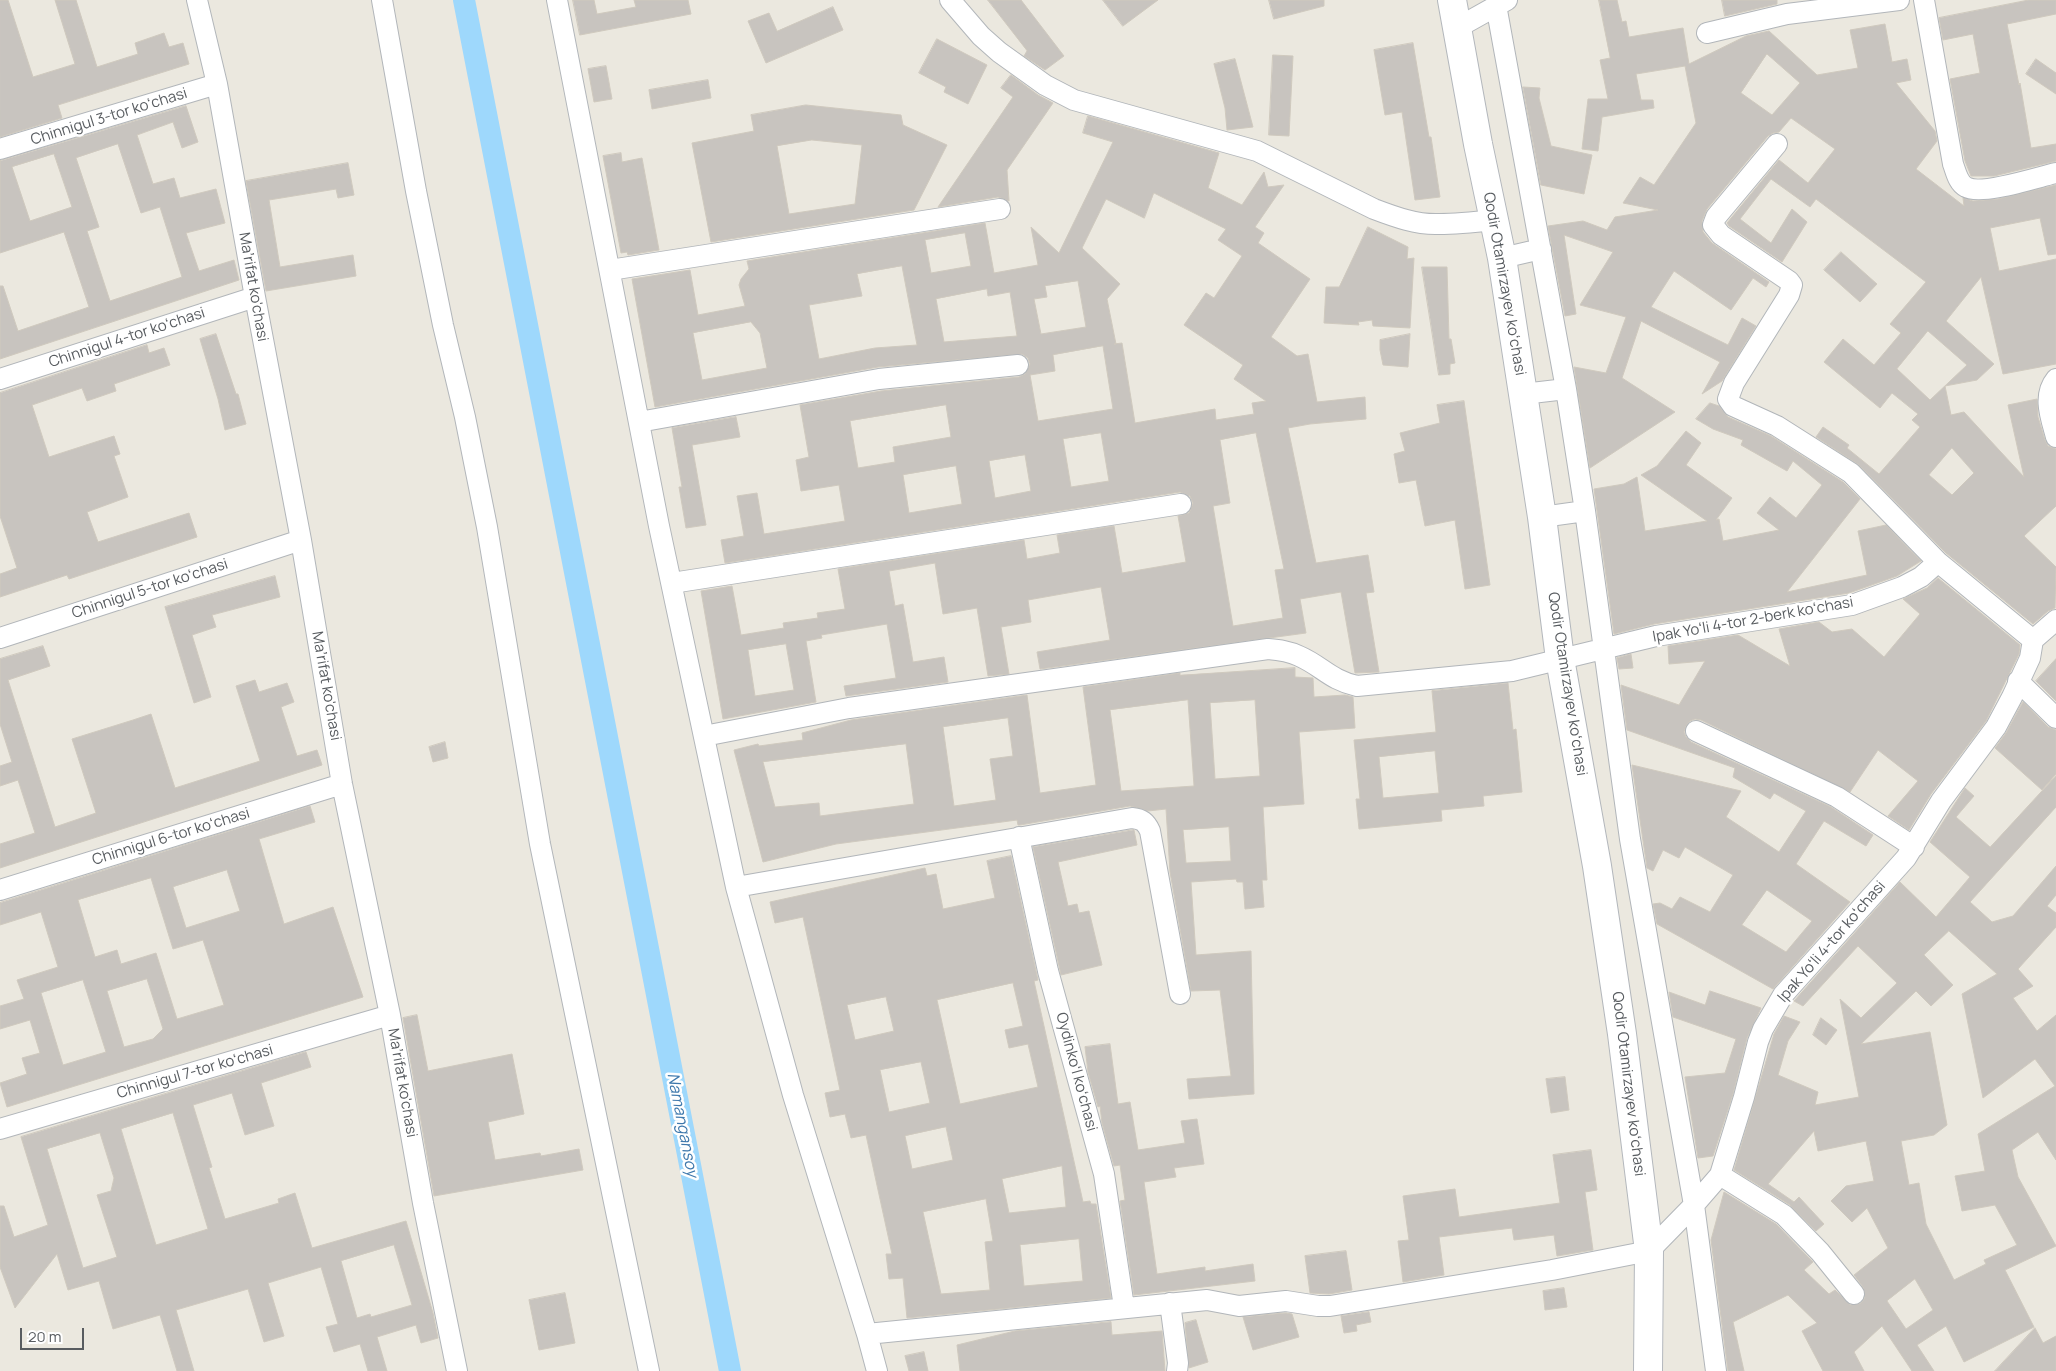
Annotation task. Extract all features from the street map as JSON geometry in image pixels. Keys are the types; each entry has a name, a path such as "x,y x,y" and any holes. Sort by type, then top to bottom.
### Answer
{"main road":[{"name":"Qodir Otamirzayev koʻchasi","path":"1452,0 1502,258 1542,518 1560,659 1597,866 1622,1034 1649,1251 1648,1371"}],"street":[{"name":"Maʼrifat ko'chasi","path":"197,0 217,84 301,540 342,784 390,1015 423,1203 457,1371"},
{"path":"382,0 428,248 487,527 540,844 649,1371"},
{"path":"557,0 639,422 736,887 793,1095 877,1371"},
{"path":"950,0 981,36 999,52 1045,85 1074,100 1257,151 1374,209 1392,216 1415,222 1438,224 1494,220"},
{"path":"1707,33 1787,14 1898,0"},
{"path":"1924,0 1953,164 1960,182 1967,188 1976,190 1999,187 2056,173"},
{"path":"1457,28 1502,3 1585,511 1630,839 1694,1205 1716,1371"},
{"name":"Chinnigul 3-tor koʻchasi","path":"0,150 217,84"},
{"path":"1777,144 1716,216 1713,225 1721,235 1789,281 1792,285 1789,295 1734,383 1728,399 1733,406 1777,426 1851,473 1938,562 2033,640 2056,620"},
{"path":"610,270 1000,209"},
{"path":"1502,258 1542,249"},
{"name":"Chinnigul 4-tor koʻchasi","path":"0,378 255,297"},
{"path":"639,422 879,379 1018,365"},
{"path":"2056,380 2050,386 2048,396 2056,437"},
{"path":"1523,394 1566,389"},
{"path":"672,583 1181,504"},
{"path":"1542,518 1585,511"},
{"name":"Chinnigul 5-tor koʻchasi","path":"0,638 301,540"},
{"name":"Ipak Yoʻli 4-tor 2-berk koʻchasi","path":"704,736 849,708 1268,649 1285,651 1299,656 1336,680 1358,686 1512,671 1656,636 1852,605 1902,587 1920,577 1938,562"},
{"name":"Ipak Yoʻli 4-tor koʻchasi","path":"1649,1251 1720,1175 1744,1097 1758,1042 1771,1013 1783,994 1914,847 1941,801 1996,727 2030,658 2033,640"},
{"path":"2018,681 2056,718"},
{"path":"1696,731 1837,797 1914,847"},
{"name":"Chinnigul 6-tor koʻchasi","path":"0,890 342,784"},
{"path":"736,887 1132,818 1140,819 1146,823 1150,831 1180,994"},
{"name":"Oydinkoʻl koʻchasi","path":"1020,837 1048,971 1104,1174 1124,1308"},
{"name":"Chinnigul 7-tor koʻchasi","path":"0,1129 390,1015"},
{"path":"1720,1175 1784,1215 1820,1252 1854,1294"},
{"path":"867,1334 1207,1300 1225,1304 1252,1306 1297,1301 1318,1306 1330,1306 1552,1270 1649,1251"},
{"path":"1170,1303 1178,1363 1177,1371"}],"building":[{"path":"0,0 8,0 33,77 75,64 55,0 76,0 97,67 138,54 135,43 164,33 169,47 183,43 189,64 58,105 62,118 0,137"},
{"path":"573,0 594,0 597,14 636,7 634,0 688,0 691,14 580,35"},
{"path":"988,0 1021,0 1064,56 1045,70 1024,56 1027,51"},
{"path":"1103,0 1158,0 1123,26"},
{"path":"1269,0 1324,0 1324,6 1274,19"},
{"path":"1599,0 1617,0 1622,22 1626,21 1629,37 1683,28 1689,64 1746,36 1769,31 1817,75 1858,68 1850,30 1885,24 1892,62 1907,59 1911,80 1896,83 1935,131 1937,141 1916,169 1964,206 1963,198 1973,201 1998,199 2056,185 2056,254 2048,255 2040,218 1990,228 1999,271 2056,259 2056,364 2003,374 1981,277 1946,321 1994,364 1977,380 1945,386 1951,415 1964,412 2024,477 2008,405 2037,399 2038,417 2045,440 2048,446 2056,449 2056,506 2024,536 2056,567 2055,608 2048,611 2033,624 1946,553 1859,465 1816,437 1823,427 1849,445 1847,448 1879,474 1920,427 1912,420 1918,414 1892,393 1880,408 1824,362 1843,339 1874,365 1901,333 1890,324 1926,282 1816,199 1810,207 1771,179 1740,219 1771,243 1792,209 1807,222 1782,262 1729,226 1727,223 1779,160 1808,183 1835,149 1791,118 1779,132 1768,136 1707,209 1702,221 1703,232 1712,243 1769,282 1766,287 1753,278 1731,310 1674,271 1651,307 1728,345 1742,318 1756,326 1722,381 1702,394 1720,362 1641,321 1622,378 1675,412 1590,468 1574,367 1606,373 1626,317 1580,305 1613,252 1564,235 1576,314 1565,316 1548,226 1583,221 1607,230 1615,217 1658,210 1623,203 1640,177 1654,185 1696,123 1685,66 1636,74 1641,100 1653,100 1654,108 1602,117 1598,151 1582,149 1588,99 1608,99 1600,60 1610,58","holes":["1767,54 1800,83 1772,115 1741,93","1928,331 1967,365 1930,400 1897,369","1952,448 1974,473 1952,495 1929,475"]},
{"path":"1722,0 1777,0 1777,4 1725,16"},
{"path":"2029,0 2056,0 2056,14 2007,24 2019,85 2020,83 2031,148 2056,144 2056,161 1994,176 1971,176 1965,161 1950,79 1980,73 1973,34 1943,40 1939,18"},
{"path":"833,7 843,30 766,63 748,21 769,13 777,31"},
{"path":"937,39 987,65 968,104 944,92 946,87 919,73"},
{"path":"1413,43 1440,197 1415,200 1402,112 1385,115 1374,50"},
{"path":"1273,55 1293,56 1289,136 1269,135"},
{"path":"1235,59 1253,127 1227,130 1225,108 1214,64"},
{"path":"2036,59 2056,73 2056,94 2026,74"},
{"path":"606,66 612,99 594,102 588,69"},
{"path":"1011,75 1038,95 1053,103 1007,170 1009,201 998,197 938,207 1013,97 1001,88"},
{"path":"708,80 711,98 652,109 649,90"},
{"path":"1523,87 1540,88 1539,98 1551,146 1592,155 1584,194 1541,185"},
{"path":"806,105 901,115 903,125 947,145 914,210 711,242 692,143 754,131 751,115","holes":["812,140 862,145 855,204 789,214 777,146"]},
{"path":"186,106 198,142 182,148 173,122 137,135 153,184 174,178 180,198 216,189 225,223 186,233 199,271 234,260 239,280 0,359 0,286 3,286 18,331 89,307 64,232 0,253 0,161","holes":["118,144 141,213 160,207 182,277 110,301 87,231 99,227 76,158","54,154 72,207 30,221 12,167"]},
{"path":"1088,116 1219,153 1208,188 1242,205 1264,172 1268,187 1284,185 1255,227 1264,233 1258,243 1310,279 1271,337 1297,356 1308,354 1317,402 1365,397 1366,419 1288,428 1316,563 1368,555 1374,592 1366,593 1379,672 1355,673 1341,592 1300,599 1306,633 1040,669 1037,652 1110,640 1101,587 1028,600 1031,622 1001,627 1009,674 988,676 977,608 943,614 935,563 889,571 895,606 903,604 913,662 944,657 948,682 846,696 844,686 896,678 887,624 821,635 822,638 806,641 816,702 723,719 701,591 732,586 741,635 784,628 783,623 818,618 817,613 845,609 838,569 1024,540 1027,559 1060,553 1057,535 1114,526 1122,573 1186,562 1178,516 1189,513 1193,503 1190,496 1180,492 725,563 721,540 744,536 737,496 757,493 764,534 845,521 839,485 801,491 796,460 809,457 800,405 881,391 1019,377 1025,374 1030,364 1028,358 1022,354 878,367 655,407 632,279 690,270 698,315 745,306 739,285 749,269 747,261 985,223 994,273 1038,265 1031,227 1059,253 1113,142 1083,133","holes":["1154,193 1226,229 1218,240 1242,256 1214,298 1206,293 1184,325 1243,365 1234,379 1266,401 1252,403 1254,414 1216,420 1215,409 1135,423 1122,343 1116,344 1107,299 1120,284 1082,248 1106,199 1144,218","965,233 971,266 931,273 925,240","902,266 917,345 875,348 819,359 809,305 862,296 857,274","1078,281 1086,327 1041,334 1034,299 1047,297 1045,286","987,289 988,296 1010,292 1017,336 944,342 936,299","751,322 760,333 767,368 702,380 693,333","1103,346 1113,409 1038,421 1030,375 1055,371 1053,355","946,405 951,437 893,447 895,462 858,468 850,421","1101,433 1109,481 1071,487 1063,439","1256,433 1284,569 1275,570 1283,618 1233,626 1213,506 1230,503 1220,440","1025,455 1031,491 995,498 989,461","956,466 962,504 909,513 903,475","786,644 794,690 755,696 748,650"]},
{"path":"621,153 622,162 642,158 659,250 628,255 627,252 621,253 603,156"},
{"path":"348,163 354,195 338,198 336,189 269,200 280,267 353,255 356,276 266,291 246,181"},
{"path":"1368,227 1408,247 1407,259 1414,258 1410,328 1373,326 1372,320 1358,322 1359,325 1324,323 1326,287 1339,287"},
{"path":"1841,252 1877,284 1860,302 1824,270"},
{"path":"1422,267 1447,267 1449,339 1451,339 1455,363 1450,364 1450,374 1439,375"},
{"path":"216,334 236,394 238,394 246,424 225,430 200,339"},
{"path":"1410,334 1408,367 1383,365 1380,340"},
{"path":"147,345 149,353 164,348 170,365 114,384 116,391 87,401 82,388 32,405 49,457 114,436 120,454 114,456 128,497 87,512 98,542 189,513 197,537 69,579 67,575 0,597 0,574 17,568 0,516 0,393"},
{"path":"1464,401 1490,585 1465,589 1455,520 1425,526 1416,480 1399,483 1394,454 1405,451 1400,433 1440,423 1437,405"},
{"path":"1710,403 1719,406 1728,417 1771,436 1843,482 1860,499 1787,592 1867,575 1858,531 1886,525 1921,561 1897,576 1849,593 1654,624 1614,634 1594,489 1624,484 1637,477 1645,531 1707,521 1641,475 1657,466 1686,431 1701,443 1686,465 1732,498 1716,520 1719,519 1723,541 1779,530 1757,513 1770,497 1796,518 1822,485 1793,461 1787,471 1741,445 1743,440 1713,429 1696,419"},
{"path":"736,417 740,437 692,445 706,525 686,528 679,487 682,487 672,428"},
{"path":"275,576 280,597 212,615 216,627 192,635 211,697 194,703 165,607"},
{"path":"1938,578 2020,645 2019,654 1986,721 1931,794 1909,830 1888,816 1918,781 1878,750 1850,792 1701,720 1695,719 1690,721 1684,732 1691,742 1831,807 1873,835 1866,846 1824,821 1796,864 1850,902 1773,989 1657,924 1653,904 1660,903 1672,909 1680,897 1710,912 1733,875 1685,847 1679,858 1663,850 1653,871 1647,868 1632,765 1741,791 1726,817 1779,852 1806,811 1774,793 1770,799 1733,777 1735,768 1627,730 1621,685 1679,705 1705,661 1669,664 1668,646 1738,635 1790,666 1779,629 1819,622 1832,632 1852,629 1884,657 1920,614 1903,599 1927,588","holes":["1767,890 1812,921 1786,952 1742,925"]},
{"path":"43,646 50,666 8,680 55,827 96,813 72,739 151,714 175,788 260,761 236,686 255,680 259,692 287,683 294,702 281,707 297,756 317,750 322,765 0,868 0,844 35,833 18,780 0,786 0,766 12,762 0,724 0,659"},
{"path":"1631,654 1633,668 1619,669 1617,658"},
{"path":"2056,659 2056,701 2036,681"},
{"path":"1295,668 1295,677 1313,678 1314,697 1345,695 1353,697 1355,728 1299,732 1304,804 1263,807 1267,880 1262,880 1264,907 1245,909 1243,882 1237,882 1236,879 1191,882 1196,955 1251,951 1254,1094 1189,1099 1187,1079 1231,1076 1220,990 1191,991 1170,872 1166,809 1148,811 1130,806 1020,825 1018,825 1017,820 836,844 763,862 734,750 758,744 759,746 803,740 802,733 851,720 1027,695 1040,793 1096,785 1083,687 1180,673 1180,675","holes":["1188,700 1194,786 1121,791 1110,710","1255,700 1260,776 1215,779 1210,703","1008,718 1013,756 990,759 996,800 954,806 943,727","906,744 914,804 820,816 819,803 775,807 763,762","1229,827 1231,861 1186,863 1183,830"]},
{"path":"1508,683 1513,730 1516,729 1522,792 1483,796 1484,806 1441,810 1442,821 1359,829 1356,799 1360,799 1354,740 1436,732 1432,691","holes":["1435,751 1439,793 1383,798 1379,757"]},
{"path":"2023,702 2048,727 2056,730 2056,774 2042,790 1995,748 2006,733"},
{"path":"445,742 448,758 433,762 429,747"},
{"path":"2056,776 2056,807 1970,902 1992,922 2013,916 2056,866 2056,895 2047,906 2056,913 2056,927 2018,969 2033,986 2013,998 2037,1031 2056,1015 2056,1160 2038,1132 2012,1150 2018,1177 2056,1246 2005,1270 2034,1327 1964,1362 1946,1326 1917,1345 1934,1371 1912,1371 1882,1326 1854,1352 1864,1371 1823,1371 1802,1331 1817,1323 1788,1295 1733,1322 1744,1371 1728,1371 1711,1240 1724,1192 1776,1224 1813,1262 1804,1270 1829,1294 1835,1290 1850,1305 1861,1303 1865,1298 1863,1287 1854,1275 1888,1248 1867,1208 1852,1222 1831,1201 1846,1186 1874,1181 1866,1141 1818,1151 1814,1131 1768,1184 1794,1202 1799,1197 1824,1224 1816,1231 1790,1205 1734,1170 1774,1034 1784,1016 1800,1022 1788,1041 1778,1075 1818,1092 1815,1105 1859,1097 1840,999 1861,1018 1897,983 1858,946 1803,1006 1794,1001 1900,882 1936,917 1970,877 1930,842 1965,788 1974,796 1956,817 1990,847","holes":["1949,931 1997,974 1962,994 1983,1098 2035,1059 2055,1086 1978,1134 1985,1171 1955,1176 1962,1211 1995,1205 2017,1245 1984,1260 1986,1264 1954,1280 1926,1224 1919,1183 1909,1185 1901,1141 1934,1135 1947,1125 1930,1032 1861,1044 1916,991 1931,1006 1953,985 1924,955","1915,1279 1933,1310 1906,1329 1887,1301"]},
{"path":"310,806 315,822 259,839 284,924 333,907 363,997 7,1107 0,1083 27,1074 22,1058 40,1053 30,1020 0,1029 0,1006 24,999 17,980 58,967 41,912 0,925 0,903","holes":["227,870 240,911 186,928 173,887","151,878 173,949 203,940 224,1005 177,1019 156,953 121,964 117,950 95,957 78,900","147,979 163,1029 153,1039 124,1047 107,991","83,980 106,1052 63,1065 41,993"]},
{"path":"1134,830 1137,845 1058,862 1068,906 1077,904 1079,913 1089,911 1102,965 1061,975 1033,847"},
{"path":"1011,856 1038,980 1034,981 1083,1202 1090,1201 1091,1204 1096,1204 1111,1298 907,1318 903,1278 889,1279 886,1254 892,1254 866,1135 851,1138 845,1114 830,1117 825,1093 840,1090 803,917 775,923 770,902 925,868 927,876 936,874 943,909 995,898 987,861","holes":["1013,983 1023,1026 1005,1030 1009,1048 1028,1044 1038,1087 960,1104 937,1000","886,997 894,1031 855,1040 847,1005","921,1062 930,1103 889,1112 880,1070","946,1127 953,1160 912,1169 905,1136","1062,1166 1066,1207 1009,1213 1002,1179","986,1199 993,1241 985,1242 990,1290 941,1294 923,1212","1079,1239 1083,1281 1024,1286 1020,1245"]},
{"path":"1710,991 1761,1008 1747,1038 1733,1094 1713,1156 1698,1158 1685,1077 1725,1073 1736,1039 1673,1017 1669,992 1705,1005"},
{"path":"417,1015 428,1071 512,1054 524,1114 488,1122 495,1160 540,1153 541,1156 579,1149 583,1170 434,1196 403,1018"},
{"path":"1821,1018 1837,1030 1826,1045 1813,1035"},
{"path":"1110,1044 1118,1104 1130,1102 1138,1150 1185,1143 1181,1121 1197,1119 1204,1164 1174,1168 1176,1177 1144,1182 1157,1274 1205,1267 1205,1271 1253,1264 1255,1281 1134,1295 1120,1201 1125,1200 1120,1165 1114,1166 1102,1123 1100,1106 1098,1107 1088,1072 1085,1047"},
{"path":"306,1052 311,1067 261,1083 274,1126 245,1135 232,1093 193,1105 212,1167 209,1168 225,1219 279,1203 278,1199 295,1193 312,1248 406,1221 433,1313 438,1338 421,1343 416,1325 377,1337 387,1371 368,1371 360,1344 334,1352 326,1327 338,1324 321,1267 268,1283 284,1336 264,1342 248,1289 176,1310 194,1371 177,1371 160,1315 113,1329 99,1281 68,1290 57,1254 15,1308 0,1267 0,1206 4,1206 14,1237 48,1225 21,1137","holes":["173,1113 208,1229 156,1245 121,1129","100,1133 114,1178 111,1191 97,1195 117,1257 83,1268 47,1149","394,1245 412,1305 371,1317 370,1314 357,1318 341,1261"]},
{"path":"1565,1077 1569,1110 1551,1113 1546,1079"},
{"path":"1591,1150 1597,1190 1585,1192 1593,1250 1557,1256 1554,1235 1514,1240 1512,1228 1439,1237 1444,1275 1403,1282 1398,1241 1409,1240 1403,1196 1455,1189 1459,1217 1560,1203 1553,1155"},
{"path":"1346,1251 1352,1290 1329,1294 1310,1293 1305,1256"},
{"path":"1564,1288 1567,1307 1545,1310 1543,1291"},
{"path":"565,1293 575,1343 539,1350 529,1300"},
{"path":"1369,1312 1371,1322 1356,1325 1357,1331 1344,1333 1341,1316"},
{"path":"1292,1314 1299,1337 1253,1350 1243,1317"},
{"path":"1196,1320 1208,1362 1189,1368 1185,1323"},
{"path":"1111,1322 1112,1335 1162,1331 1165,1371 960,1371 957,1345 1015,1331"},
{"path":"2035,1328 2043,1343 2056,1336 2056,1371 1995,1371"},
{"path":"924,1352 928,1371 909,1371 905,1356"}],"waterway":[{"name":"Namangansoy","path":"464,0 730,1371"}]}
